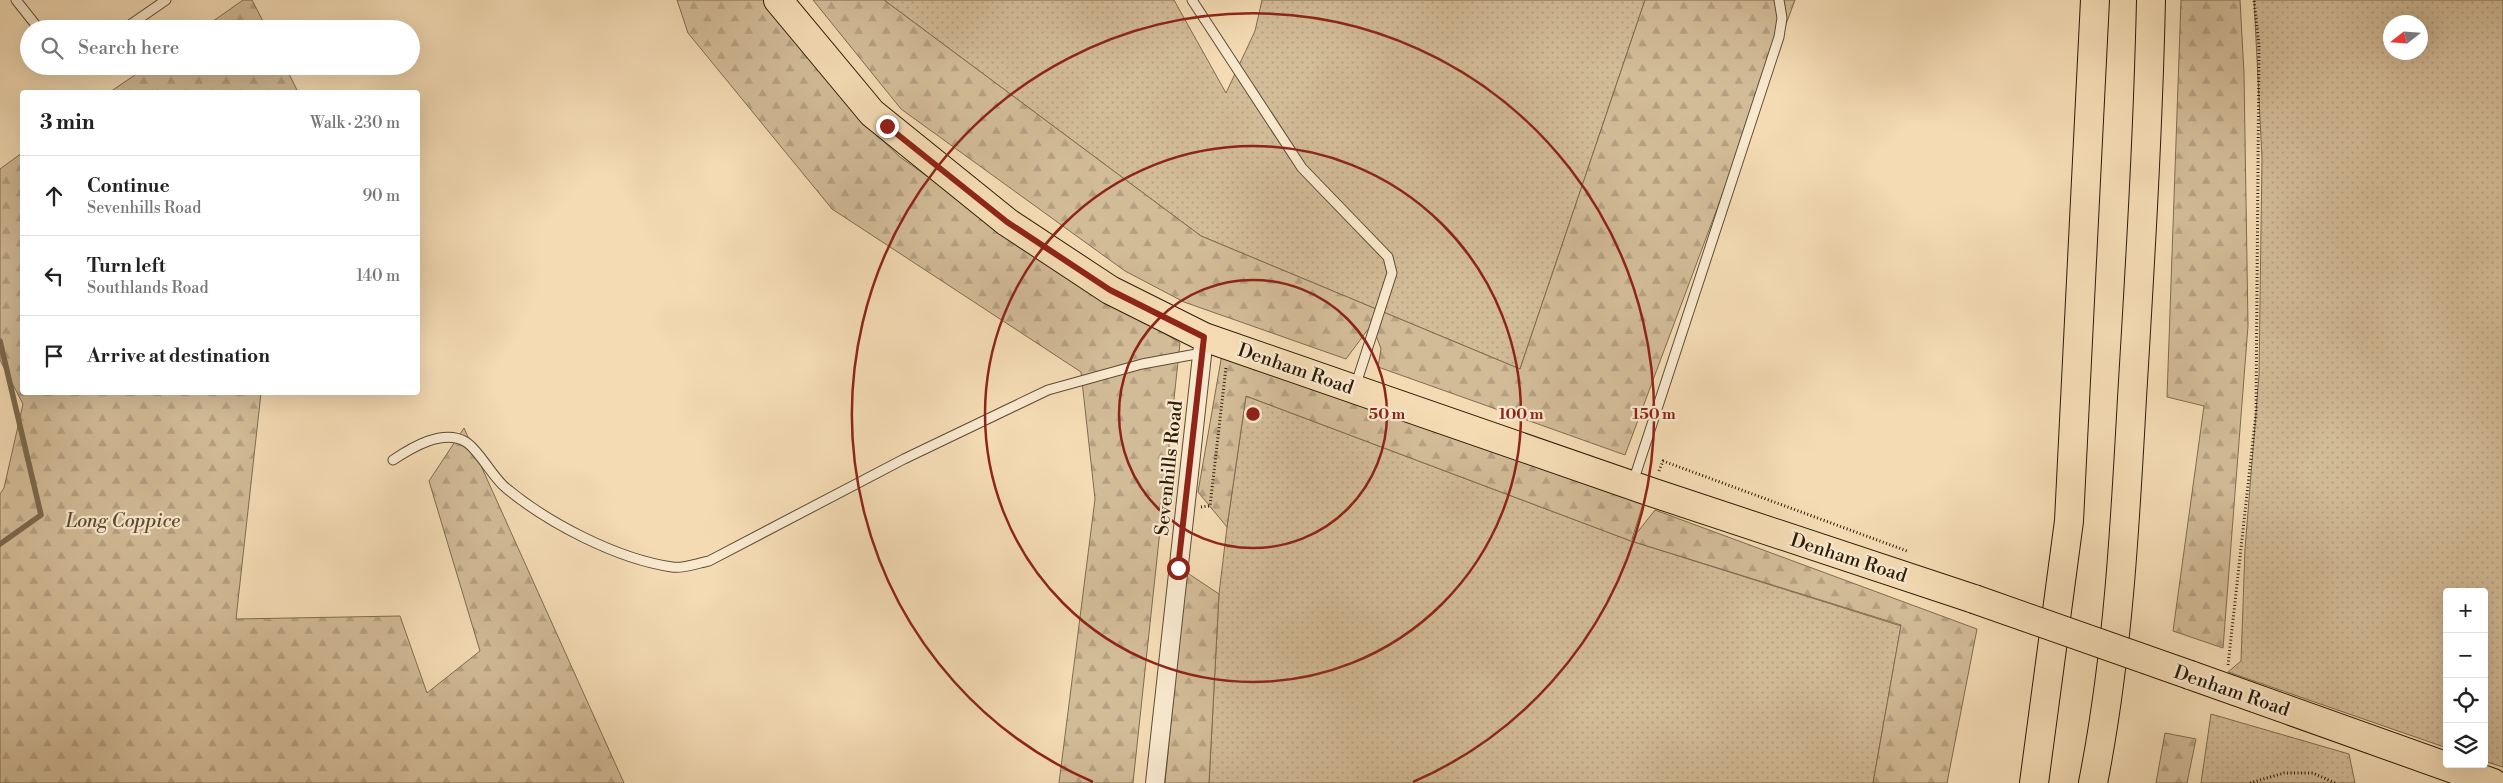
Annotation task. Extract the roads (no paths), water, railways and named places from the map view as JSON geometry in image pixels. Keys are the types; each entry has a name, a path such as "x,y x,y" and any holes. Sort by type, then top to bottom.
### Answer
{"main road":[{"name":"Denham Road","path":"778,0 872,113 1007,222 1110,290 1203,345 1354,387 1632,485 1974,599 2493,783"},
{"path":"2034,783 2069,521 2095,0"},
{"path":"2093,783 2116,632 2124,533 2148,131 2152,0"}],"street":[{"name":"Sevenhills Road","path":"1155,783 1203,345"}],"lane":[{"path":"16,0 32,20"},
{"path":"137,20 166,0"},
{"path":"1192,0 1302,168 1314,183 1388,256 1392,273 1354,387"},
{"path":"1632,485 1779,37 1782,18 1779,0"},
{"path":"392,460 415,445 443,437 466,442 505,488 573,534 637,558 674,568 709,561 922,451 1048,390 1203,345"}],"waterway":[{"path":"0,341 41,515 0,544"}],"park label":[{"name":"Long Coppice","path":"123,520"}]}
